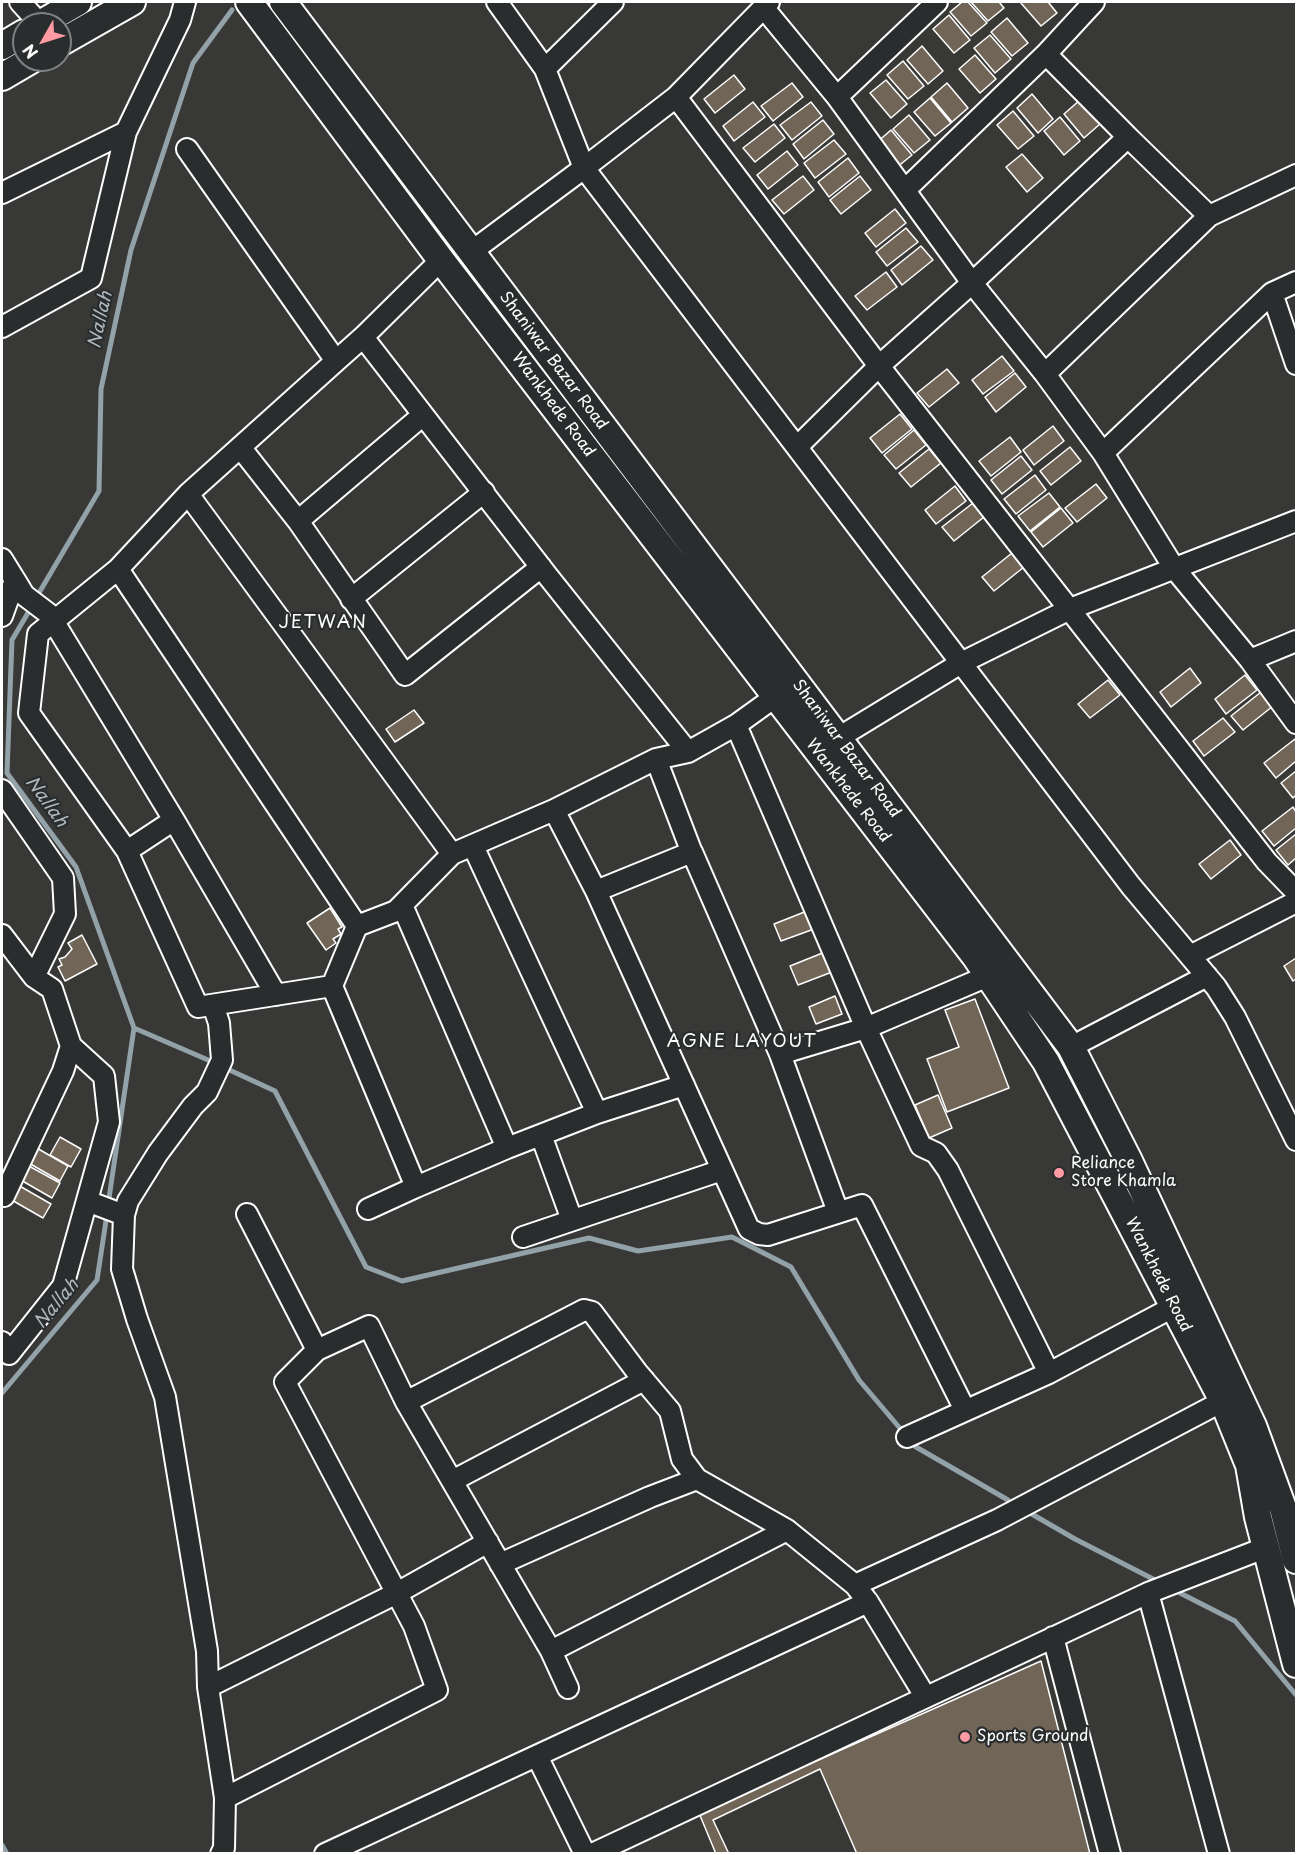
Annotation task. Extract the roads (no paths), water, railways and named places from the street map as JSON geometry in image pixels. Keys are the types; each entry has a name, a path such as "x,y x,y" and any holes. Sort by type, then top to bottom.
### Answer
{"main road":[{"path":"61,12 78,2"},
{"path":"72,36 132,2"},
{"name":"Wankhede Road","path":"249,2 441,260 786,690 968,947 1046,1062 1223,1401 1248,1465 1258,1517 1296,1664"},
{"name":"Shaniwar Bazar Road","path":"283,2 471,252 786,690 838,738 1071,1047 1130,1161 1290,1506 1296,1560"}],"street":[{"path":"2,327 91,278 126,132 180,20 185,2"},
{"path":"497,2 545,69 585,168 1131,886 1207,976 1235,1017 1296,1140"},
{"path":"545,69 613,2"},
{"path":"837,97 937,2"},
{"path":"905,190 1046,54 1094,2"},
{"path":"471,252 676,97 766,4 837,97 972,283 1045,374 1103,453 1174,568 1250,660 1296,723"},
{"path":"1046,54 1209,216"},
{"path":"676,97 879,366 1267,862 1296,892"},
{"path":"2,193 126,132"},
{"path":"797,447 879,366 972,283 1128,137"},
{"path":"187,149 336,361"},
{"path":"1045,374 1209,216 1296,175"},
{"path":"332,986 198,1007 127,851 29,713 38,634 51,618 118,569 188,494 363,337 441,260"},
{"path":"1103,453 1272,293 1296,282"},
{"path":"1272,293 1296,364"},
{"path":"363,337 688,752"},
{"path":"298,521 423,415"},
{"path":"240,447 298,521 405,675 541,567"},
{"path":"351,600 484,492"},
{"path":"188,494 452,854"},
{"path":"838,738 961,663 1070,609 1296,521"},
{"path":"2,559 19,588 51,618 174,820 276,995"},
{"path":"118,569 357,926"},
{"path":"2,616 19,588"},
{"path":"1250,660 1296,641"},
{"path":"416,1187 332,986 357,926 396,911 452,854 554,810 656,759 688,752 736,725 786,690"},
{"path":"736,725 866,1028 921,1146 936,1153 948,1170 1049,1372"},
{"path":"656,759 692,853 780,1054 838,1212"},
{"path":"2,790 63,878 65,914 34,977"},
{"path":"554,810 596,891 748,1229 768,1235 862,1205 965,1410"},
{"path":"127,851 174,820"},
{"path":"473,846 597,1113"},
{"path":"596,891 692,853"},
{"path":"1190,956 1296,902"},
{"path":"402,905 507,1148"},
{"path":"2,935 34,977 52,989 70,1046 104,1076 109,1122 63,1286 9,1354 2,1342"},
{"path":"780,1054 866,1028 988,976"},
{"path":"1071,1047 1207,976"},
{"path":"213,1005 219,1023 222,1060 207,1092 158,1153 128,1201 124,1215 122,1269 136,1320 165,1397 207,1651 208,1687 225,1798 224,1848 221,1854"},
{"path":"4,1196 63,1071 70,1046"},
{"path":"368,1209 507,1148 597,1113 684,1085"},
{"path":"541,1135 572,1220"},
{"path":"523,1237 722,1170"},
{"path":"87,1201 124,1215"},
{"path":"247,1214 317,1350"},
{"path":"907,1437 1049,1372 1175,1306"},
{"path":"406,1402 588,1310 592,1312 670,1411 682,1460 697,1479 787,1530 855,1585 868,1602 925,1696"},
{"path":"225,1798 436,1690 414,1626 285,1382 317,1350 369,1326 406,1402 551,1651 568,1689"},
{"path":"452,1481 644,1380"},
{"path":"855,1585 997,1520 1223,1401"},
{"path":"500,1564 650,1497 697,1479"},
{"path":"1258,1517 1290,1506"},
{"path":"551,1651 787,1530"},
{"path":"208,1687 397,1593 488,1542"},
{"path":"592,1854 1148,1593 1267,1547"},
{"path":"1148,1593 1219,1854"},
{"path":"325,1854 868,1602"},
{"path":"1053,1637 1110,1854"},
{"path":"537,1756 585,1854"}],"waterway":[{"name":"Nallah","path":"36,598 99,491 101,389 131,250 193,63 232,10"},
{"name":"Nallah","path":"32,606 12,640 7,773 76,867 134,1028 108,1205"},
{"path":"134,1028 215,1063"},
{"path":"223,1067 275,1091 366,1267 402,1281 589,1238 638,1251 732,1237 791,1267 859,1380 904,1433"},
{"name":"Nallah","path":"2,1393 97,1280 107,1214"},
{"path":"910,1440 916,1447 1008,1500"},
{"path":"1030,1513 1155,1580"},
{"path":"1180,1593 1235,1621 1296,1695"},
{"path":"2,1845 7,1854"}],"place":[{"name":"Reliance Store Khamla","path":"1059,1173"},
{"name":"Sports Ground","path":"965,1737"}],"district":[{"name":"JETWAN","path":"323,623"},
{"name":"AGNE LAYOUT","path":"742,1042"}]}
